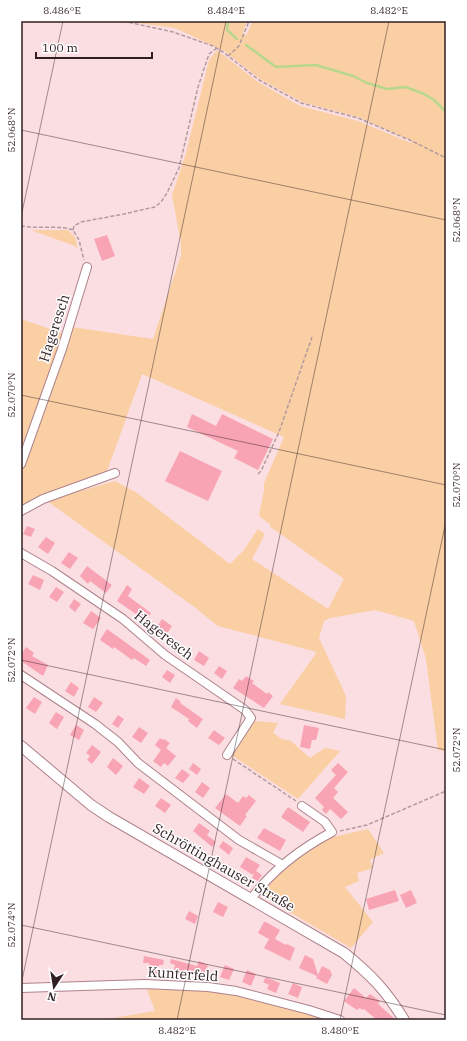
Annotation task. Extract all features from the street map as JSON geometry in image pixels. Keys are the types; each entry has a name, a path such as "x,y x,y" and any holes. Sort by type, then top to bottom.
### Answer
{"main road":[{"name":"Schröttinghauser Straße","path":"21,746 91,805 109,817 344,953 365,969 382,987 404,1020"}],"street":[{"name":"Hageresch","path":"21,464 62,349 87,267"},
{"path":"21,511 44,499 115,473"},
{"name":"Hageresch","path":"21,553 52,571 123,619 160,651 245,710 251,718 226,755"},
{"path":"21,675 95,724 118,742 138,763 239,840 281,864"},
{"path":"251,899 281,864 309,845 332,832 326,822 302,806"},
{"name":"Kunterfeld","path":"21,988 145,984 208,987 236,991 309,1010 340,1020"}],"path":[{"path":"123,21 173,32 217,48 259,80 300,103 358,118 412,141 446,158"},
{"path":"228,56 239,46 249,21"},
{"path":"73,230 74,226 81,222 155,207 161,202 179,168 198,87 209,54 217,48"},
{"path":"21,226 37,228 66,228 73,230 79,240 87,267"},
{"path":"258,474 261,471 279,432 312,337"},
{"path":"226,755 302,806"},
{"path":"332,832 367,825 446,791"}],"shaded area":[{"path":"123,21 247,21 243,33 246,36 253,21 446,21 446,751 438,750 426,659 414,621 375,610 330,618 324,621 319,638 346,696 345,719 280,704 317,652 218,626 193,606 47,501 115,481 137,493 230,564 243,551 258,529 265,534 252,559 328,609 344,579 269,526 271,525 259,516 264,483 284,437 142,374 106,474 30,501 21,507 21,319 64,334 72,327 153,339 181,255 181,244 172,195 186,153 209,60 217,50 258,82 300,106 358,121 411,143 412,141 358,117 302,102 260,79 224,51 175,28"},
{"path":"31,230 68,230 75,237 78,250 75,246"},
{"path":"253,721 278,723 273,733 282,739 291,741 310,758 325,748 340,751 298,799 230,754"},
{"path":"368,829 384,853 370,860 373,868 357,873 359,881 345,887 373,922 351,948 259,894 284,867 313,847 333,837"},
{"path":"146,987 208,990 235,995 330,1020 101,1020 155,1011"}],"building":[{"path":"107,235 115,256 102,261 94,239"},
{"path":"192,414 216,426 222,414 273,439 258,470 234,458 238,451 187,427"},
{"path":"180,451 222,471 208,501 165,481"},
{"path":"27,526 35,529 31,537 23,534"},
{"path":"46,537 55,543 48,554 38,547"},
{"path":"69,552 78,558 70,569 61,563"},
{"path":"87,566 112,585 106,593 90,581 88,584 80,576"},
{"path":"33,575 44,580 40,590 28,584"},
{"path":"127,585 132,589 128,596 151,613 146,621 117,601"},
{"path":"56,587 64,592 57,602 49,597"},
{"path":"74,599 81,604 75,612 69,607"},
{"path":"91,611 101,618 93,629 83,623"},
{"path":"162,619 172,626 166,635 156,628"},
{"path":"107,629 150,660 146,666 134,658 132,660 114,647 113,649 100,640"},
{"path":"26,647 34,653 32,656 48,665 43,676 21,661 21,655"},
{"path":"199,651 209,658 204,666 194,660"},
{"path":"219,666 227,671 222,679 214,673"},
{"path":"167,670 175,675 170,683 162,677"},
{"path":"246,676 254,681 252,683 267,694 268,692 273,696 264,708 233,688 239,679 242,681"},
{"path":"71,682 79,688 74,697 65,691"},
{"path":"34,697 42,702 35,714 26,708"},
{"path":"94,697 103,703 96,712 88,707"},
{"path":"176,698 181,702 180,703 203,719 197,728 188,721 189,719 171,707"},
{"path":"56,712 64,717 57,729 49,723"},
{"path":"118,715 124,719 118,728 112,724"},
{"path":"76,725 84,730 79,740 70,735"},
{"path":"304,725 319,728 316,740 312,740 310,749 300,747"},
{"path":"139,727 148,733 141,743 132,737"},
{"path":"214,730 225,738 219,745 208,738"},
{"path":"160,738 170,743 166,748 176,756 168,766 164,763 161,767 153,761 161,750 155,745"},
{"path":"92,745 101,752 92,764 87,760 90,756 86,753"},
{"path":"113,758 123,766 116,775 107,767"},
{"path":"193,763 201,769 197,775 189,769"},
{"path":"338,763 348,772 334,788 338,792 333,798 348,812 341,819 330,809 326,814 322,810 324,807 315,798 336,775 331,770"},
{"path":"182,769 190,775 183,783 175,778"},
{"path":"139,778 150,786 144,794 133,787"},
{"path":"202,782 210,788 203,798 195,792"},
{"path":"226,794 238,803 243,796 246,798 249,795 256,801 245,815 247,816 240,826 215,808"},
{"path":"161,798 171,805 165,813 155,806"},
{"path":"288,807 310,822 303,832 281,817"},
{"path":"199,823 210,831 207,835 216,842 212,847 193,831"},
{"path":"264,828 286,840 280,851 257,838"},
{"path":"223,841 233,848 229,855 219,847"},
{"path":"246,857 260,865 256,871 262,875 258,881 252,878 255,872 253,875 240,867"},
{"path":"395,890 399,901 369,910 366,899"},
{"path":"411,890 417,903 406,908 400,895"},
{"path":"218,902 228,907 223,917 213,912"},
{"path":"189,911 198,916 195,924 185,919"},
{"path":"264,922 280,930 275,939 295,948 290,961 264,948 269,939 258,933"},
{"path":"305,955 313,959 318,975 322,966 330,970 332,975 327,984 316,978 317,976 299,968"},
{"path":"144,956 164,960 163,965 159,965 158,975 148,973 149,963 143,963"},
{"path":"171,959 197,966 199,961 208,965 203,977 185,969 183,976 173,974 175,965 170,963"},
{"path":"225,965 234,969 229,980 220,977"},
{"path":"247,970 256,974 251,986 242,982"},
{"path":"266,977 280,983 276,993 267,989 269,985 263,982"},
{"path":"293,983 302,987 298,998 288,994"},
{"path":"354,988 366,998 370,994 380,1001 378,1004 396,1020 377,1020 364,1009 362,1010 360,1008 357,1010 344,1001"}],"waterway":[{"path":"228,21 227,30 237,39"},
{"path":"246,45 276,67 316,65 353,76 367,83 387,89 406,87 424,94 434,100 446,112"}]}
